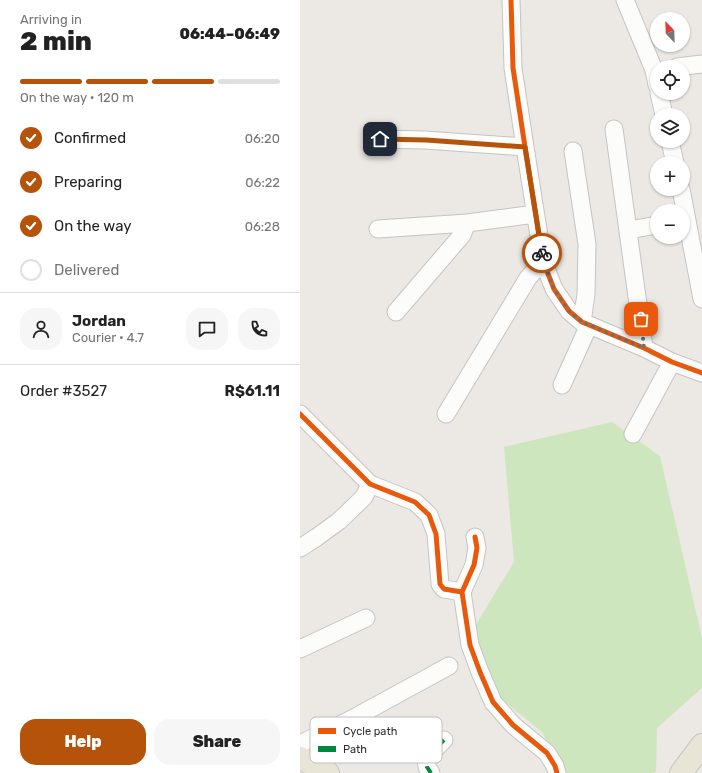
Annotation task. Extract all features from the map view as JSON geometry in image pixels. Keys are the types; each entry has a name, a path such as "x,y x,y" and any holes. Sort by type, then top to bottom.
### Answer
{"main road":[{"path":"681,773 702,745"},
{"path":"300,758 328,773"}],"street":[{"path":"511,0 513,68 543,261 554,289 569,311 585,324 644,348 672,362 702,373"},
{"path":"625,0 650,60"},
{"path":"690,65 702,64"},
{"path":"614,129 644,348"},
{"path":"380,139 426,140 525,147"},
{"path":"562,385 585,324 587,244 573,151"},
{"path":"378,229 467,223 535,214"},
{"path":"396,312 462,235 467,223"},
{"path":"629,230 650,226"},
{"path":"690,243 702,299"},
{"path":"446,414 528,278 543,261"},
{"path":"633,434 672,362"},
{"path":"302,420 370,484 415,502 428,516 436,534 440,584 442,587 462,592"},
{"path":"300,548 317,538 354,507 364,497 370,484"},
{"path":"475,537 476,548 474,565 462,592 470,645 493,702 513,725 547,753 557,773"},
{"path":"300,649 366,618"},
{"path":"356,717 449,666"},
{"path":"300,744 310,739"},
{"path":"426,763 431,773"}],"green space":[{"path":"612,422 660,456 702,638 702,688 657,728 656,771 654,773 560,773 543,733 481,682 466,641 514,562 504,447"}],"marked path":[{"path":"426,763 431,773"}],"cycle path":[{"path":"511,0 513,68 543,261 554,289 569,311 582,322 644,348 672,362 702,373"},
{"path":"300,414 370,484 415,502 429,515 436,534 440,584 444,589 462,592"},
{"path":"475,537 477,548 474,565 462,592 470,645 493,702 513,725 547,753 555,766 557,773"}],"way so far":[{"path":"542,253 543,261 554,289 569,311 582,322 644,348 641,319"}],"route":[{"path":"380,139 426,140 525,147 542,253"}]}
